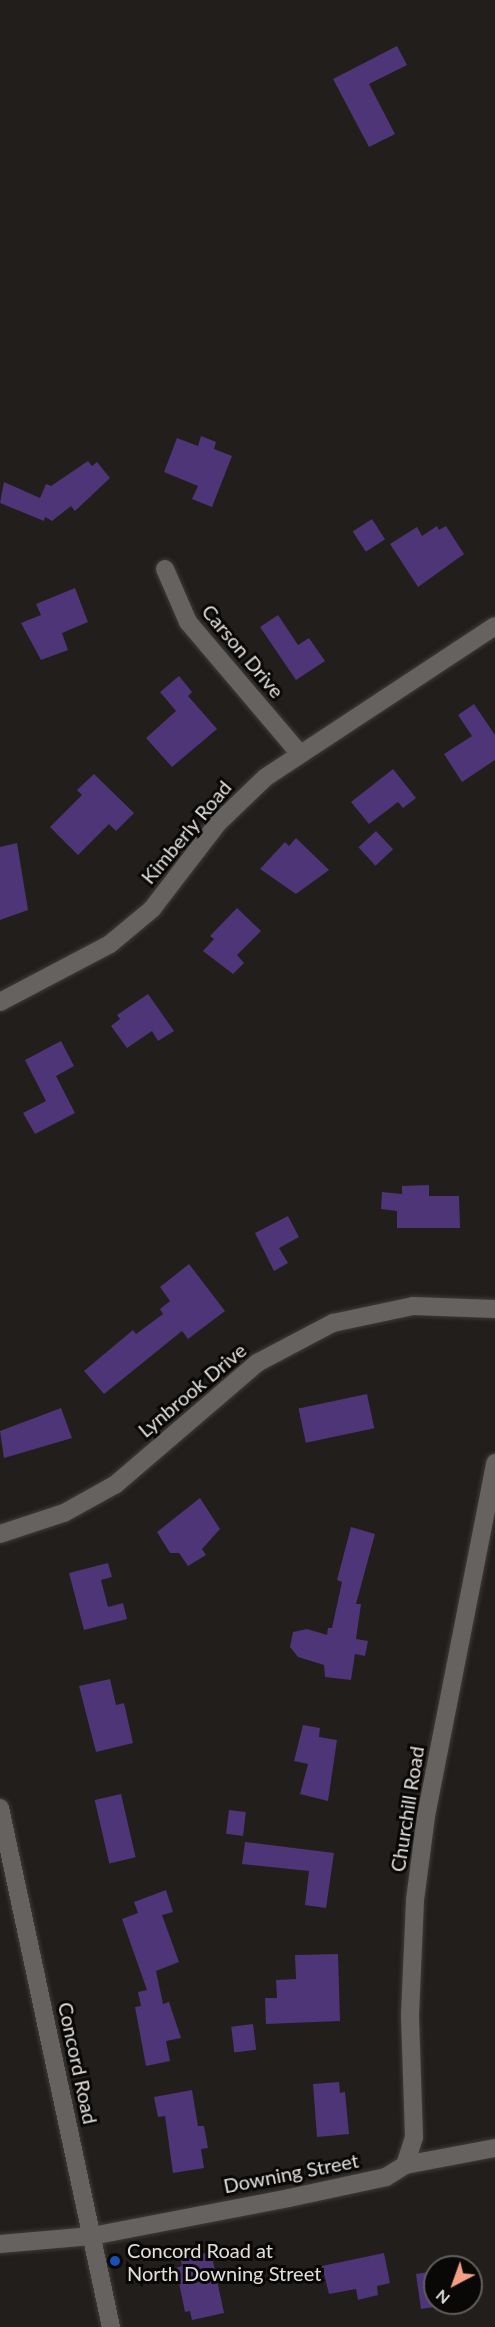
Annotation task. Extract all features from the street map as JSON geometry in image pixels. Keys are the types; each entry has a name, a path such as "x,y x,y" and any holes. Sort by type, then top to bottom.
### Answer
{"street":[{"name":"Carson Drive","path":"165,569 188,622 299,753"},
{"name":"Kimberly Road","path":"0,1002 84,961 137,923 226,815 299,753 495,626"},
{"name":"Lynbrook Drive","path":"0,1534 63,1513 116,1484 219,1391 257,1363 313,1332 391,1308 455,1305 495,1309"},
{"name":"Churchill Road","path":"405,2165 414,2138 410,2015 418,1879 495,1463"},
{"name":"Concord Road","path":"0,1808 111,2327"},
{"name":"Downing Street","path":"0,2244 92,2236 386,2177 405,2165 495,2148"}],"building":[{"path":"397,46 407,65 369,84 395,134 369,147 333,79"},
{"path":"201,436 216,442 214,449 232,456 212,507 192,499 198,486 164,472 177,438 198,446"},
{"path":"88,461 92,466 97,462 110,478 75,511 71,506 52,521 45,517 44,521 0,503 4,482 40,498 46,484 51,486"},
{"path":"372,519 385,539 366,552 353,532"},
{"path":"437,526 439,530 446,526 464,554 418,587 390,544 417,527 422,536"},
{"path":"75,588 88,622 62,633 68,650 41,660 21,623 41,615 36,604"},
{"path":"278,615 298,645 309,638 325,661 296,680 260,627"},
{"path":"179,676 192,692 188,696 217,729 172,767 146,738 176,711 160,692"},
{"path":"474,704 495,735 495,760 462,782 444,754 472,736 458,715"},
{"path":"393,769 416,798 403,808 398,802 369,824 351,802"},
{"path":"94,774 134,813 116,831 109,824 78,855 50,827 82,795 77,790"},
{"path":"376,831 393,849 375,866 358,847"},
{"path":"296,838 329,870 296,894 260,869 285,842 289,846"},
{"path":"17,843 28,910 0,920 0,847"},
{"path":"237,908 261,931 237,955 244,963 233,974 203,951 214,939 210,936"},
{"path":"148,994 174,1031 158,1041 152,1031 127,1048 111,1026 120,1019 117,1015"},
{"path":"61,1041 74,1066 56,1076 75,1113 35,1134 23,1113 46,1101 25,1060"},
{"path":"429,1185 429,1196 459,1196 460,1228 397,1228 397,1211 381,1209 382,1192 402,1194 402,1186"},
{"path":"288,1216 299,1237 279,1248 288,1263 274,1271 255,1233"},
{"path":"189,1264 225,1311 188,1339 182,1331 104,1394 84,1371 133,1330 136,1334 163,1314 160,1309 170,1301 160,1287"},
{"path":"367,1394 374,1428 306,1443 299,1409"},
{"path":"61,1408 72,1438 4,1458 0,1431"},
{"path":"200,1498 220,1529 202,1549 206,1555 188,1566 179,1553 170,1553 157,1532"},
{"path":"351,1527 375,1534 356,1604 361,1604 356,1639 368,1641 365,1656 355,1654 351,1680 325,1677 324,1665 298,1657 290,1647 293,1632 307,1629 327,1635 328,1628 332,1628 342,1582 337,1580"},
{"path":"108,1563 112,1577 101,1580 108,1607 123,1603 127,1619 84,1630 69,1573"},
{"path":"110,1679 116,1705 124,1703 133,1743 96,1752 79,1686"},
{"path":"303,1725 320,1728 319,1737 337,1740 328,1801 300,1794 308,1764 294,1761"},
{"path":"121,1794 136,1857 109,1863 95,1800"},
{"path":"229,1810 246,1812 243,1836 226,1834"},
{"path":"245,1842 334,1853 326,1908 305,1905 309,1871 242,1864"},
{"path":"166,1890 173,1912 162,1915 179,1962 156,1971 163,2004 169,2002 181,2038 166,2041 170,2061 146,2066 135,2007 141,2006 138,1992 147,1990 122,1919 138,1913 134,1902"},
{"path":"338,1954 340,2021 266,2024 265,1998 277,1998 276,1980 296,1979 295,1955"},
{"path":"253,2024 256,2050 234,2052 231,2027"},
{"path":"339,2082 340,2093 345,2092 349,2134 317,2137 313,2084"},
{"path":"192,2090 198,2126 204,2126 208,2148 201,2149 204,2168 173,2173 165,2116 158,2117 154,2097"},
{"path":"211,2252 224,2313 192,2320 190,2311 185,2312 176,2268 182,2266 180,2258"},
{"path":"384,2253 390,2283 377,2286 378,2295 358,2300 356,2289 329,2294 322,2266"},
{"path":"423,2273 423,2309 421,2309 416,2274"}],"place":[{"name":"Concord Road at North Downing Street","path":"115,2261"}]}
